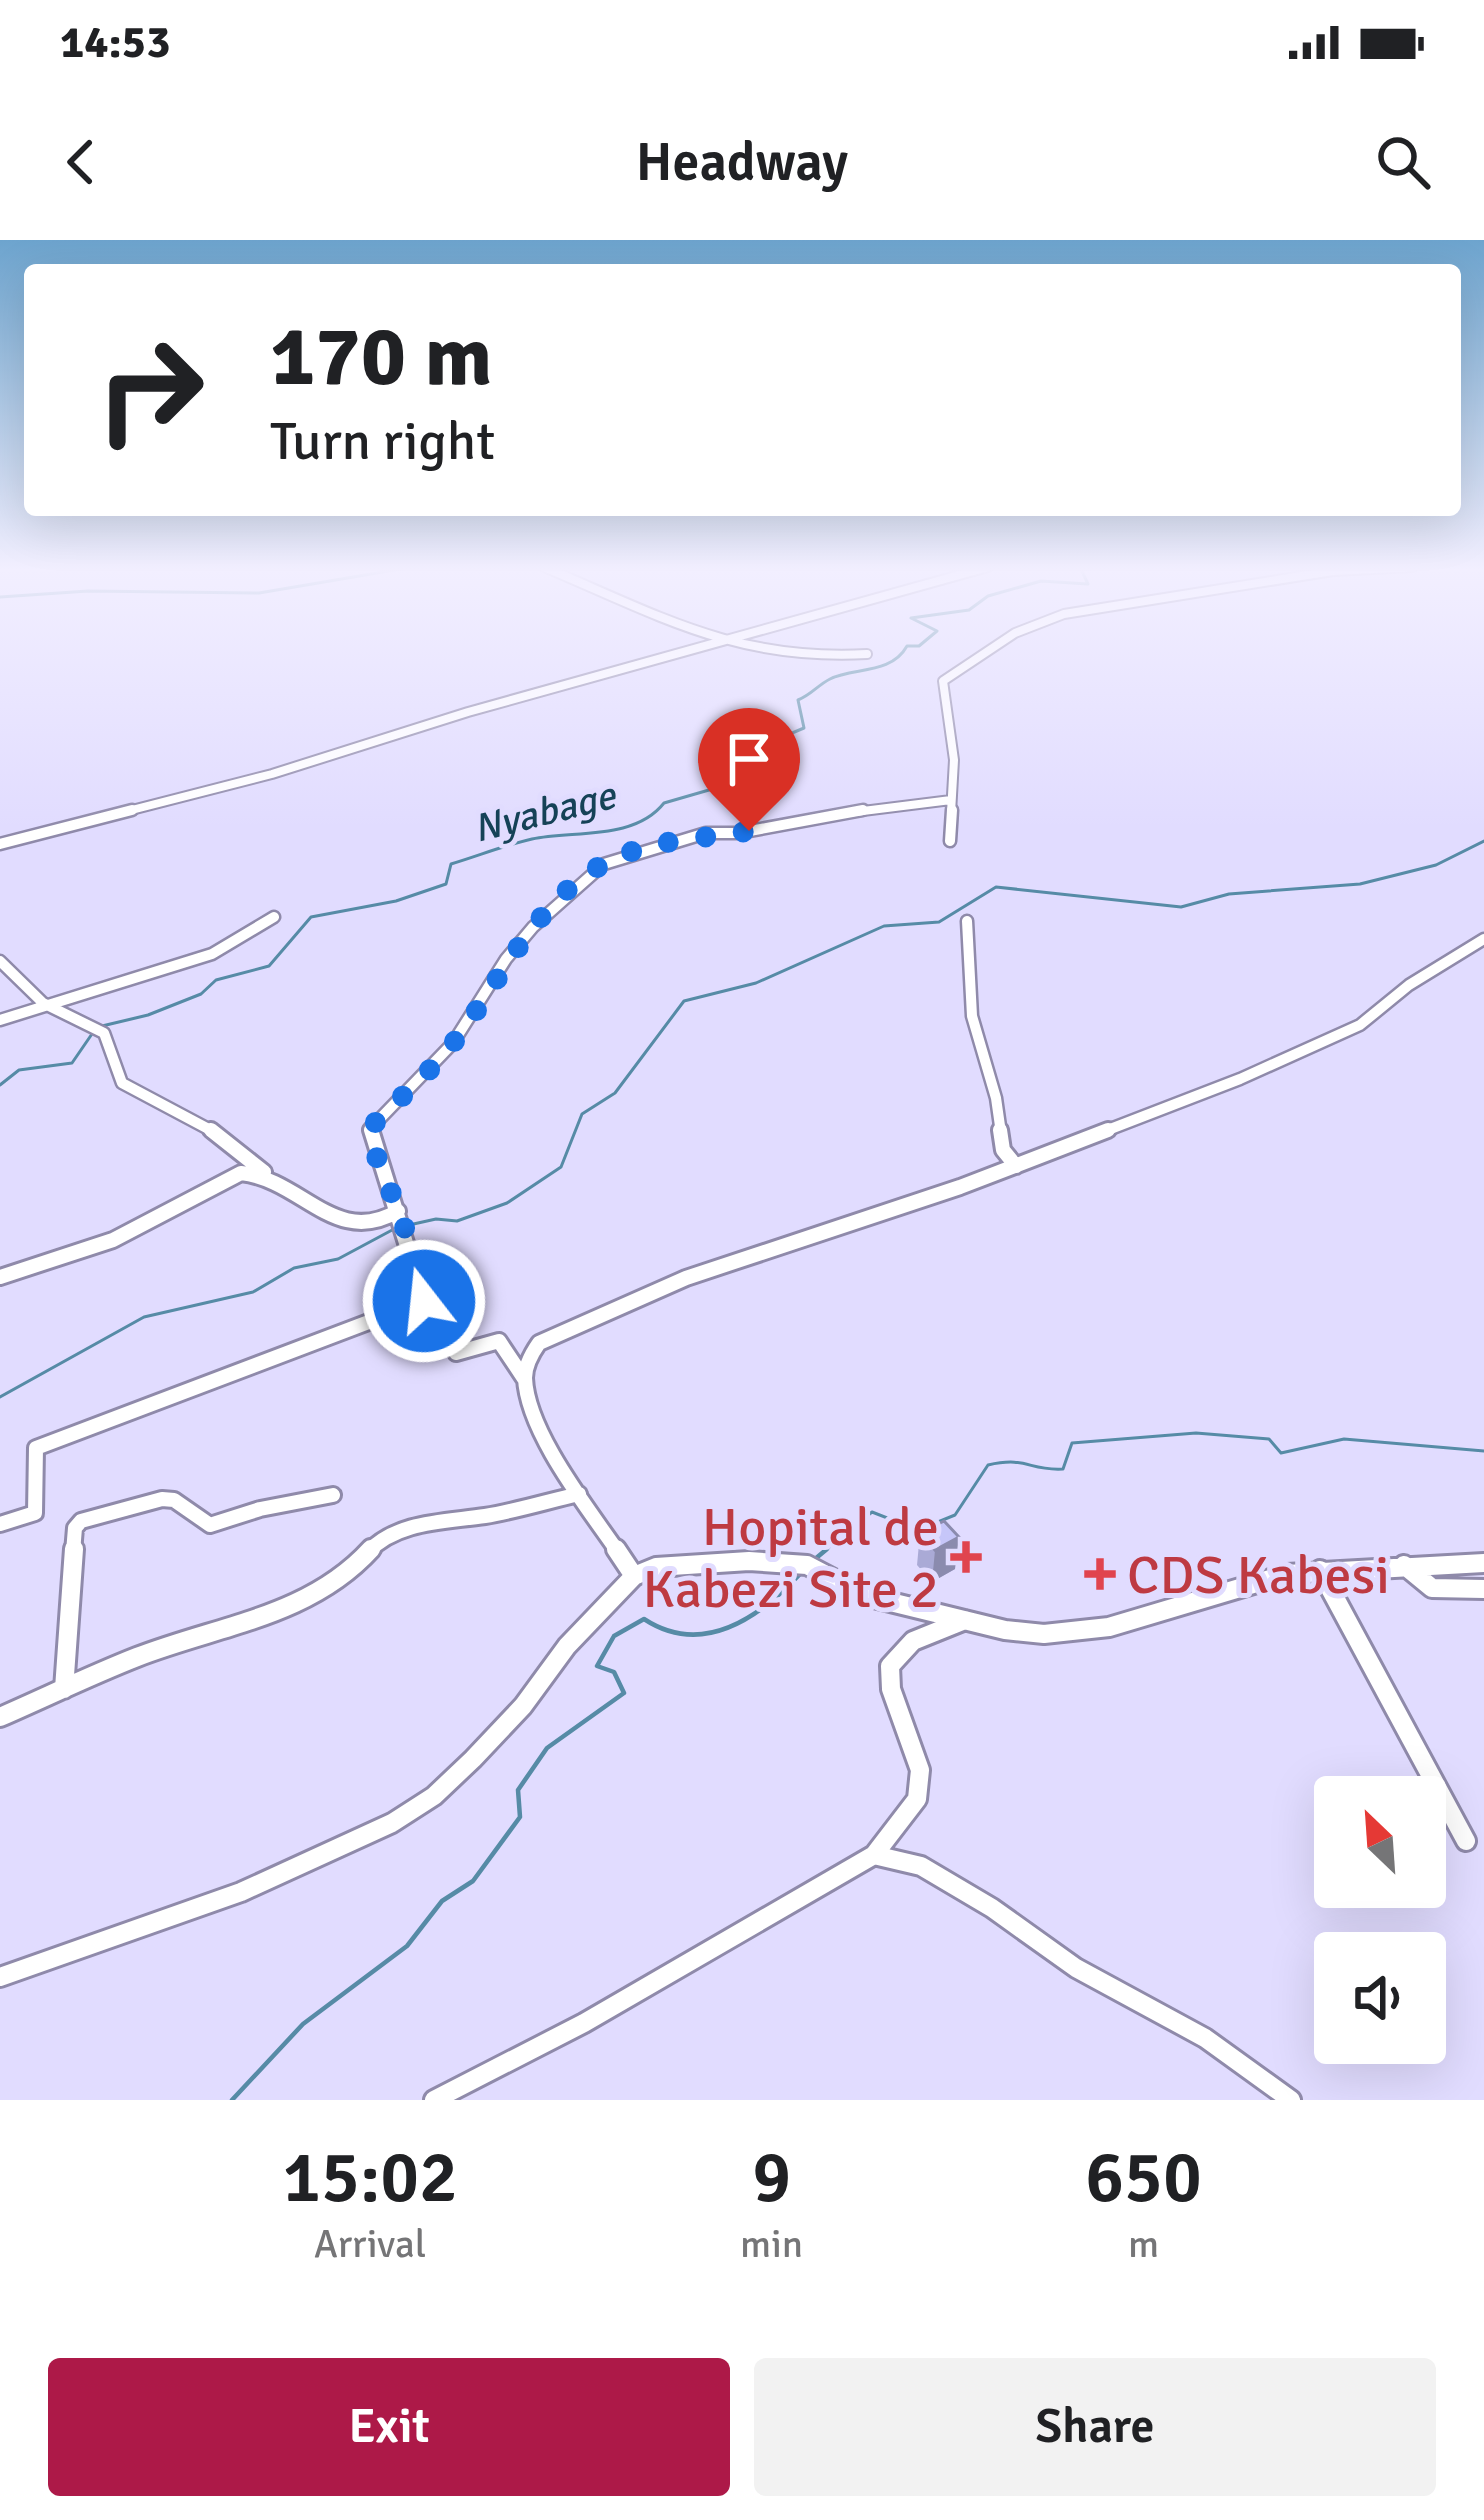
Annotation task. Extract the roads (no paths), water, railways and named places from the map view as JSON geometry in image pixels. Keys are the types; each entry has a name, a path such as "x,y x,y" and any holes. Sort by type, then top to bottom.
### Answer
{"street":[{"path":"0,844 272,774 468,712 684,654"},
{"path":"769,654 786,658 867,655"},
{"path":"950,841 954,760 943,681 984,654"},
{"path":"634,1576 547,1438 525,1380 500,1341 456,1353 444,1322 424,1301 398,1211 373,1148 371,1127 453,1043 506,959 533,927 604,864 706,833 739,833 874,808 951,800"},
{"path":"0,1020 212,953 274,917"},
{"path":"967,921 972,1016 994,1086 1003,1150 1016,1166"},
{"path":"525,1380 528,1359 539,1343 578,1322 686,1278 1016,1166 1240,1079 1360,1024 1409,985 1484,938"},
{"path":"0,961 43,1003 104,1033 122,1083 206,1126 259,1162 265,1172 354,1226 374,1226 398,1211"},
{"path":"0,1277 113,1240 208,1189 242,1174 265,1172"},
{"path":"0,1524 35,1513 36,1448 424,1301"},
{"path":"0,1717 139,1656 310,1600 352,1570 381,1538 446,1519 483,1516 579,1494"},
{"path":"64,1690 75,1528 81,1521 162,1499 174,1501 210,1525 260,1509 333,1495"},
{"path":"0,1977 260,1884 392,1823 434,1796 473,1760 523,1706 567,1646 634,1576 701,1562 806,1565 866,1596 1043,1634 1109,1627 1287,1574 1403,1564 1484,1564"},
{"path":"1403,1564 1432,1588 1484,1589"},
{"path":"1320,1570 1466,1841"},
{"path":"434,2100 584,2024 700,1952 874,1855 917,1799 920,1770 891,1689 890,1666 913,1642 965,1620"},
{"path":"874,1855 921,1866 957,1887 1076,1968 1205,2038 1292,2100"}],"waterway":[{"name":"Nyabage","path":"102,1026 148,1015 201,994 216,980 269,966 311,917 396,901 446,884 451,864 532,839 620,829 651,815 664,803 747,779 751,774 735,757 804,728 798,700 830,679 882,666 901,654"},
{"path":"409,1225 436,1219 457,1221 507,1203 561,1167 582,1114 615,1093 684,1001 756,983 884,926 939,922 996,887 1181,907 1229,894 1360,884 1436,865 1484,841"},
{"name":"Nyabage","path":"0,1085 19,1070 72,1063 94,1031"},
{"path":"0,1397 144,1317 253,1292 294,1268 338,1259 394,1229"},
{"path":"823,1552 872,1512 918,1530 955,1515 988,1465 1012,1462 1063,1469 1072,1443 1196,1433 1269,1439 1281,1453 1344,1439 1484,1451"},
{"path":"815,1559 827,1549"},
{"path":"232,2100 303,2024 407,1946 442,1901 473,1881 520,1817 518,1790 547,1748 624,1693 614,1672 597,1666 614,1636 644,1619 687,1634 728,1628 766,1605 800,1574"}],"place":[{"name":"Hopital de Kabezi Site 2","path":"966,1557"},
{"name":"CDS Kabesi","path":"1100,1574"}]}
